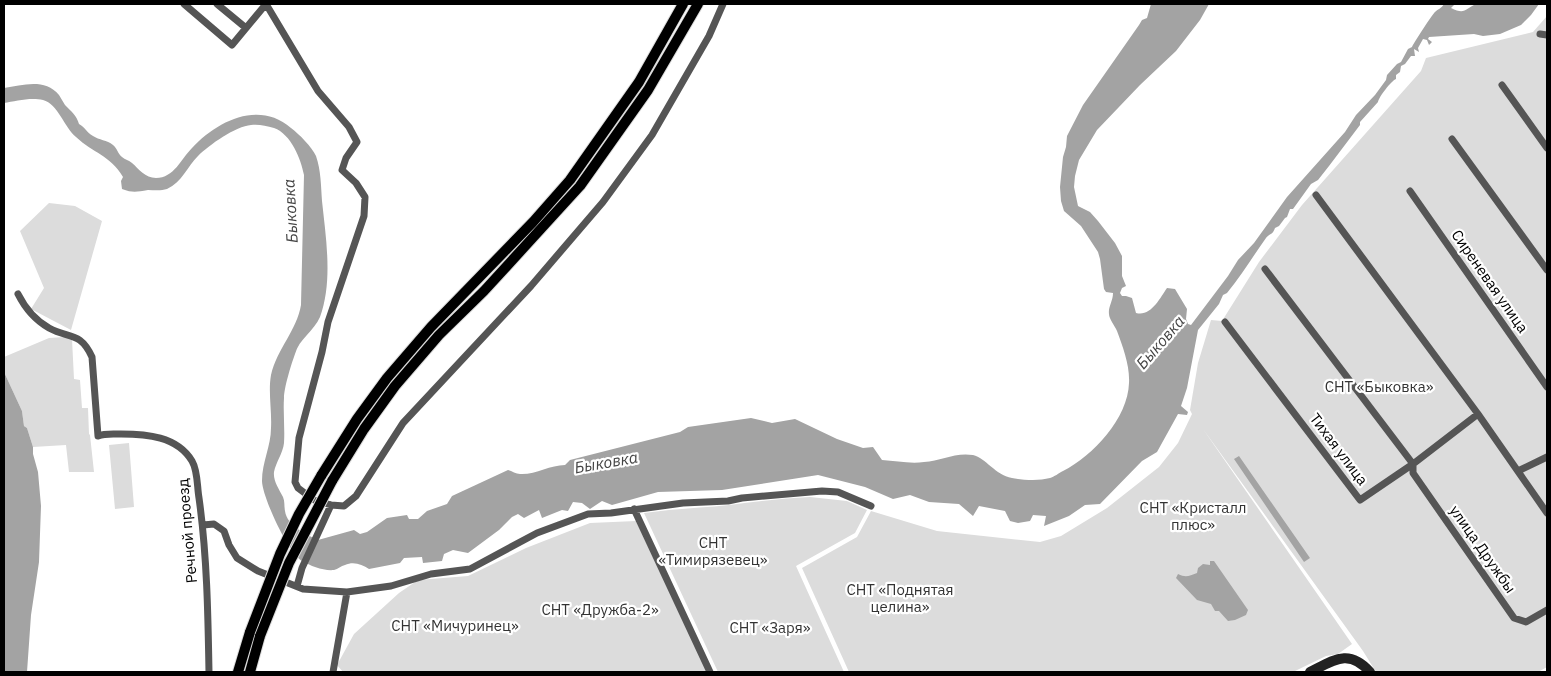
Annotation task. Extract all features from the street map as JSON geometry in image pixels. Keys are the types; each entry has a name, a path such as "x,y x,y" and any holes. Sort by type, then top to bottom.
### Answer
{"main road":[{"path":"238,672 250,632 280,554 299,514 357,419 387,378 431,326 533,222 570,180 639,82 683,4"},
{"path":"250,672 260,636 289,562 332,481 364,429 395,386 439,335 484,292 580,186 648,90 698,4"},
{"path":"1310,672 1335,660 1350,658 1360,661 1370,672"}],"street":[{"path":"184,4 232,45 266,4 318,92 349,127 357,142 346,158 342,170 356,183 365,197 364,216 328,322 320,361 299,438 296,482 298,488 314,500 330,505 344,506 356,496 403,423 531,286 603,202 652,136 709,36 723,4"},
{"path":"217,4 246,28"},
{"path":"1502,85 1547,148"},
{"path":"1452,139 1547,270"},
{"name":"Сиреневая улица","path":"1410,191 1547,387"},
{"path":"1316,195 1478,414 1547,513"},
{"name":"улица Дружбы","path":"1266,269 1413,464 1413,473 1514,618 1526,622 1547,610"},
{"name":"Речной проезд","path":"18,294 33,316 49,328 74,336 86,345 92,357 98,436 140,434 159,438 178,446 192,460 203,524 209,672"},
{"name":"Тихая улица","path":"1225,322 1360,500 1413,464 1478,414"},
{"path":"1518,471 1547,457"},
{"path":"203,524 214,524 224,531 229,545 237,558 258,571 304,589 347,592 391,586 431,574 470,568 538,533 588,514 822,490 838,492 871,506"},
{"path":"297,586 302,568 330,505"},
{"path":"634,509 710,672"},
{"path":"333,672 347,592"}],"green space":[{"name":"СНТ «Быковка»","path":"1547,16 1547,667 1538,672 1376,672 1363,651 1203,429 1352,644 1338,654 1326,656 1293,672 849,672 802,568 857,537 871,511 937,531 1040,542 1061,536 1107,508 1159,467 1178,443 1192,414 1190,410 1198,363 1211,320 1222,321 1259,262 1302,205 1421,71 1426,58 1533,32"},
{"path":"49,203 75,206 102,221 71,330 31,309 44,288 20,231"},
{"path":"65,337 72,339 74,379 80,380 82,408 88,408 94,472 69,472 66,445 33,447 27,428 24,426 22,411 4,372 4,357 49,338"},
{"path":"129,443 134,507 115,509 109,445"},
{"path":"810,497 847,501 867,510 855,533 796,566 844,672 718,672 644,513"},
{"path":"636,521 707,672 343,672 337,665 354,634 399,593 418,580 468,576 526,548 590,523"}],"water":[{"name":"Быковка","path":"1151,4 1209,4 1200,20 1176,51 1097,130 1079,160 1074,187 1078,206 1090,212 1098,221 1115,243 1122,256 1122,276 1126,286 1122,288 1120,293 1122,296 1132,298 1136,313 1146,312 1151,309 1167,288 1175,289 1187,309 1186,319 1188,324 1191,325 1287,197 1345,132 1356,115 1375,95 1386,80 1387,75 1401,62 1408,49 1412,47 1435,12 1444,4 1455,4 1451,8 1462,11 1476,4 1539,4 1521,25 1500,34 1429,37 1428,39 1432,42 1429,45 1427,40 1423,39 1418,48 1419,52 1414,49 1415,56 1411,56 1401,66 1396,79 1388,86 1378,102 1360,122 1360,125 1318,180 1311,184 1293,209 1290,209 1287,217 1266,238 1238,279 1227,293 1223,295 1219,304 1198,330 1187,388 1181,406 1188,412 1187,415 1178,414 1157,452 1142,461 1100,504 1085,505 1069,516 1044,526 1046,516 1033,515 1030,521 1018,523 1010,521 1005,511 979,506 973,516 959,504 929,502 910,495 893,499 865,487 818,475 722,490 658,492 612,505 602,501 590,509 582,503 573,502 568,511 562,510 542,518 539,510 524,518 518,514 468,553 453,550 444,554 442,561 423,563 422,557 404,558 400,563 369,569 354,563 334,570 313,566 296,556 283,536 266,499 262,481 263,467 271,435 271,375 299,314 301,305 304,175 298,155 290,141 274,128 262,125 245,126 223,137 203,152 180,178 167,189 132,192 122,189 121,181 123,177 113,164 76,137 48,102 33,99 4,103 4,88 26,84 47,86 59,95 79,124 89,133 111,143 123,158 131,162 145,175 152,178 168,175 202,138 226,122 239,117 252,115 266,116 279,120 298,134 312,149 318,161 321,178 327,245 326,289 320,317 297,349 288,376 284,398 284,443 275,468 274,479 284,499 286,516 289,521 298,529 318,540 354,530 360,534 367,532 387,518 407,515 409,519 418,519 427,511 447,504 452,496 508,470 518,474 531,473 565,465 570,460 680,432 688,427 751,418 772,423 795,419 837,439 863,448 873,447 882,460 919,463 966,454 982,459 1006,476 1041,480 1053,477 1086,456 1097,446 1116,422 1127,396 1129,377 1127,363 1117,331 1109,316 1113,293 1106,292 1104,289 1098,252 1081,226 1064,211 1060,187 1067,136 1083,105 1142,20 1147,18"},
{"path":"4,372 22,411 24,426 27,428 33,447 38,472 41,506 39,562 31,615 27,672 4,672"},
{"path":"1239,456 1310,558 1304,562 1234,459"},
{"path":"1210,561 1214,561 1248,610 1246,615 1228,621 1219,611 1215,611 1211,604 1197,600 1176,578 1178,574 1188,576 1197,573 1198,568 1203,564 1210,565"}],"park label":[{"name":"СНТ «Кристалл плюс»","path":"1193,516"},
{"name":"СНТ «Тимирязевец»","path":"713,550"},
{"name":"СНТ «Поднятая целина»","path":"900,598"},
{"name":"СНТ «Дружба-2»","path":"600,609"},
{"name":"СНТ «Мичуринец»","path":"455,625"},
{"name":"СНТ «Заря»","path":"770,627"}]}
